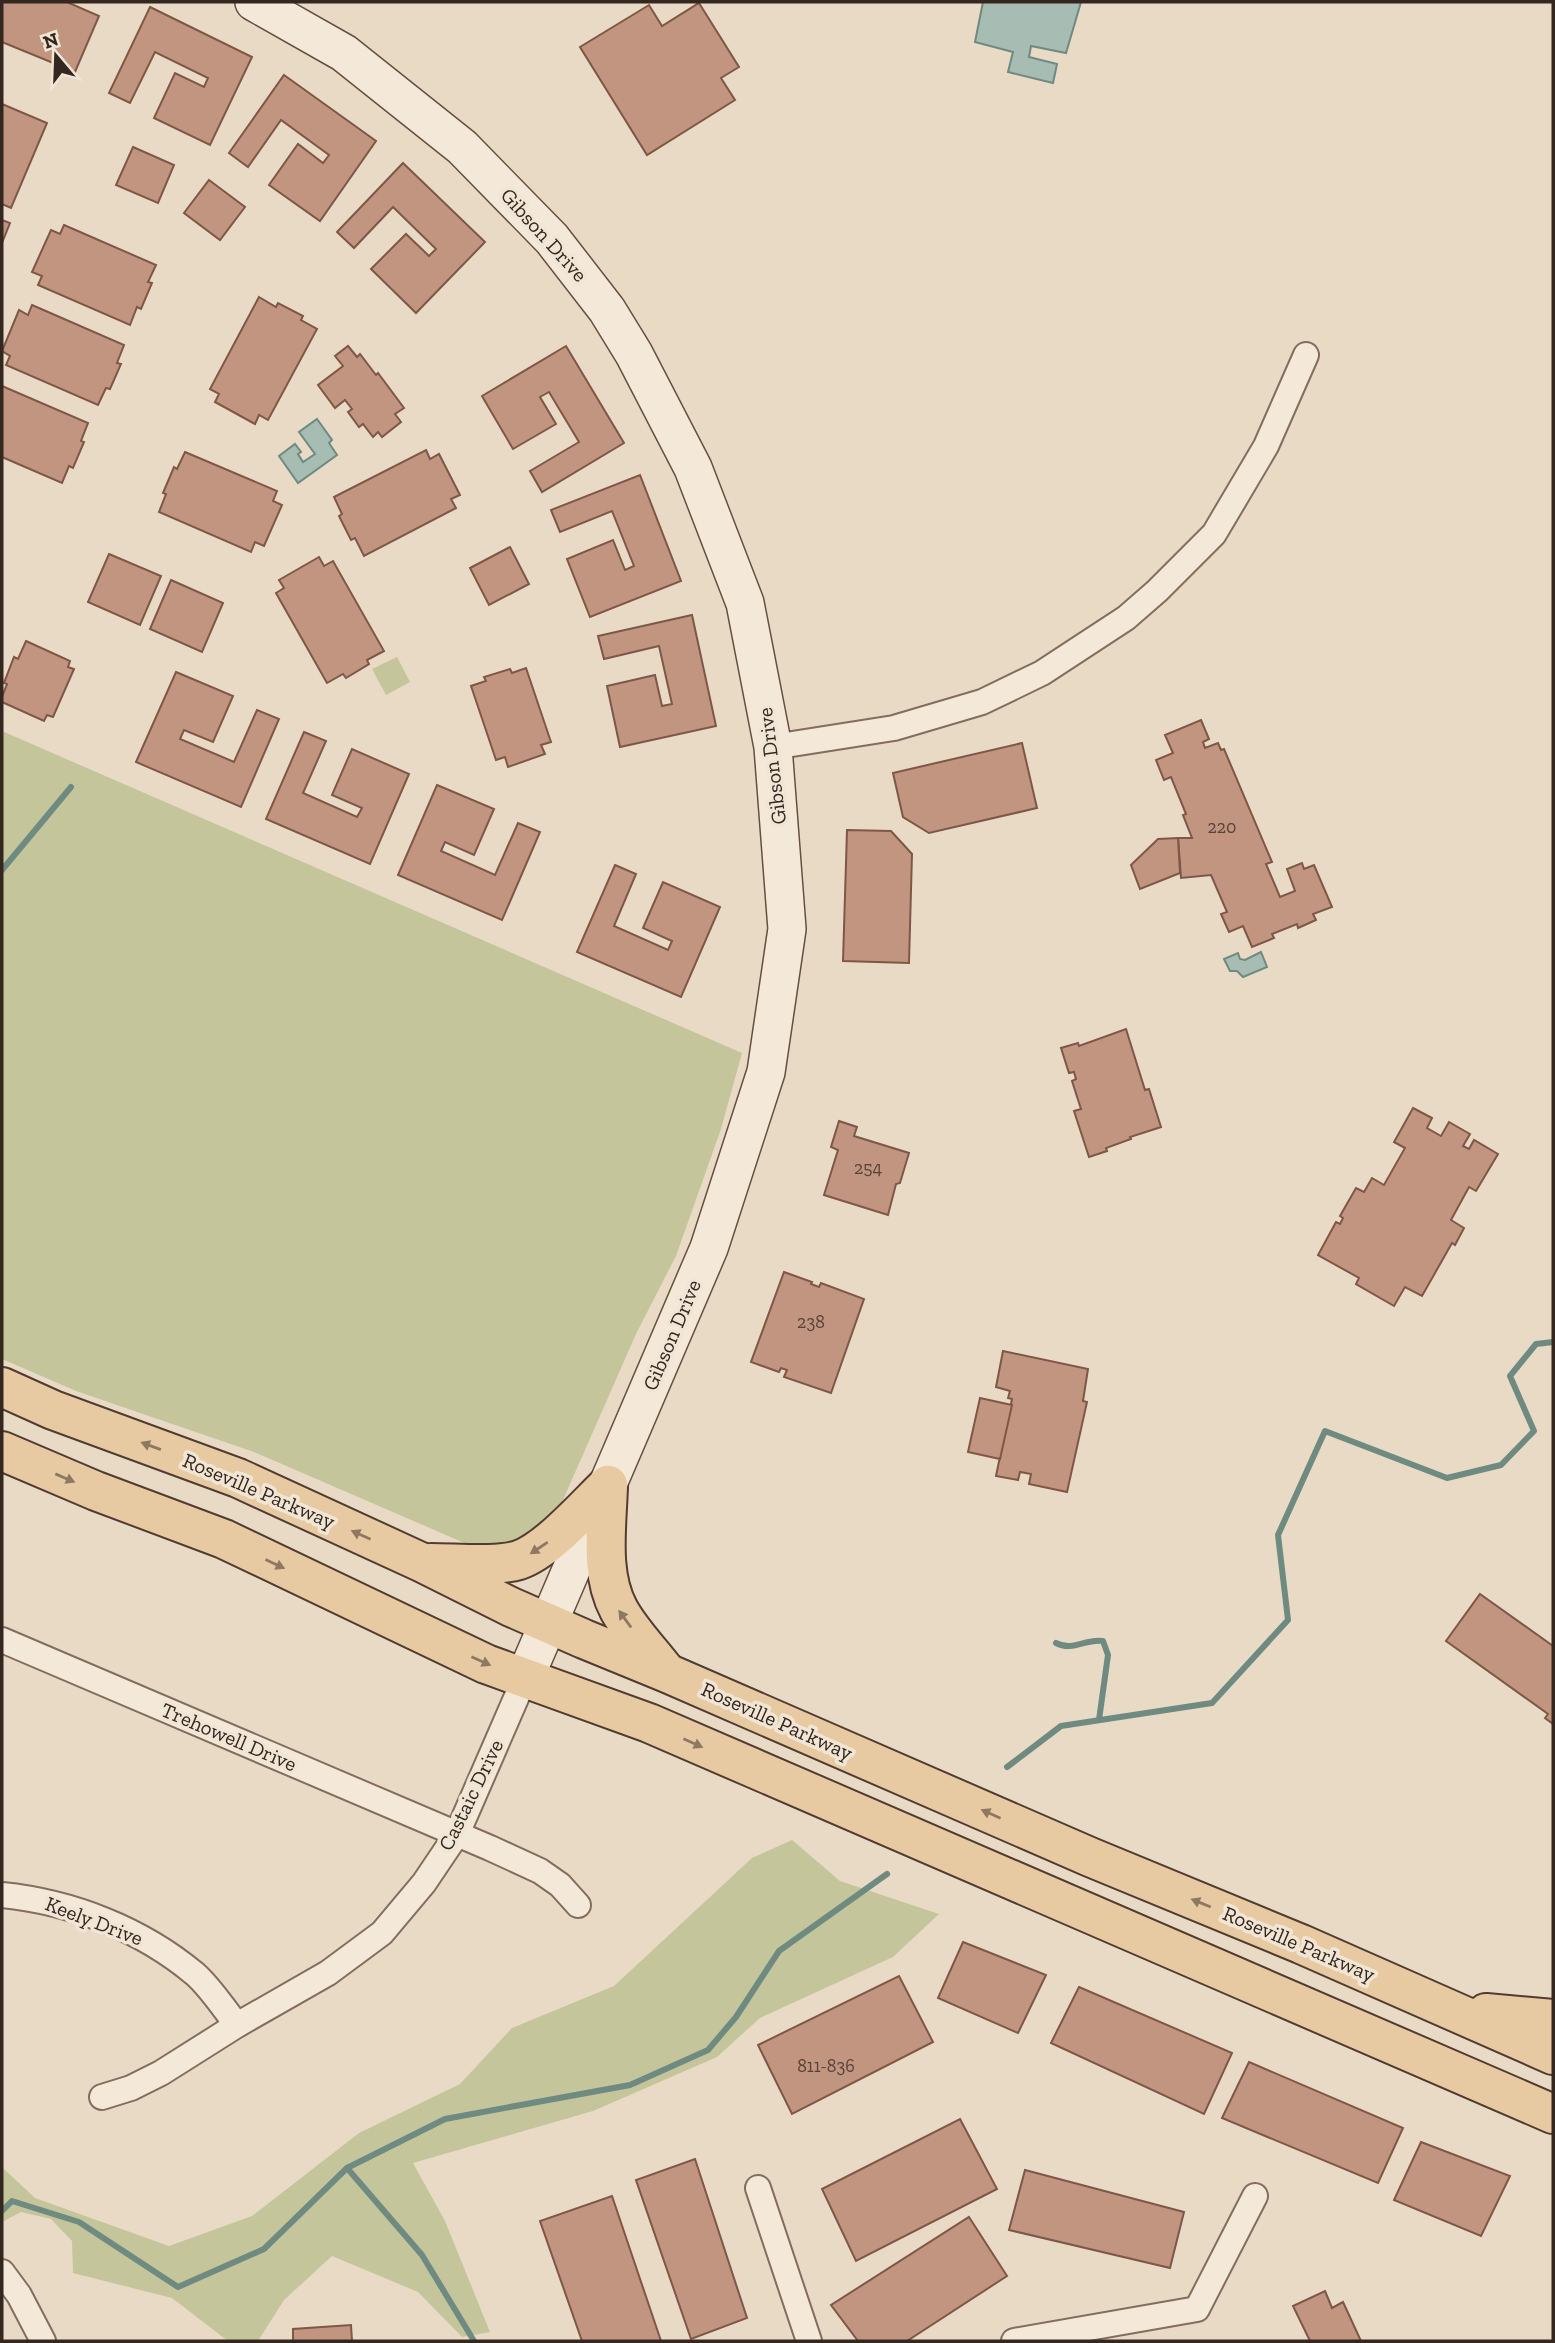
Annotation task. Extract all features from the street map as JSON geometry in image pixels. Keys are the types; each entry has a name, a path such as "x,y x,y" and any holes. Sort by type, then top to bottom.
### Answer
{"main road":[{"name":"Roseville Parkway","path":"2,1388 53,1410 238,1478 549,1624 1553,2054"},
{"path":"2,1451 96,1491 224,1539 470,1657 524,1680 649,1723 1553,2114"},
{"path":"423,1563 504,1563 521,1559 542,1548 608,1486"},
{"path":"608,1486 606,1570 612,1597 620,1613 667,1673"},
{"path":"1453,2010 1553,2019"}],"street":[{"name":"Gibson Drive","path":"254,2 344,53 462,147 552,239 607,310 634,354 693,468 745,603 773,747 787,929 766,1072 709,1248 524,1680"},
{"path":"773,747 894,728 972,706 1042,673 1140,607 1214,534 1266,446 1306,355"},
{"name":"Trehowell Drive","path":"4,1649 457,1833 540,1871 560,1885 578,1905"},
{"name":"Castaic Drive","path":"102,2097 131,2088 161,2073 237,2025 328,1973 382,1933 424,1884 457,1833 524,1680"},
{"name":"Keely Drive","path":"2,1895 37,1898 94,1916 149,1941 197,1976 237,2025"},
{"path":"758,2188 809,2341"},
{"path":"1014,2341 1197,2309 1255,2196"},
{"path":"2,2272 19,2295 43,2341"}],"green space":[{"path":"397,657 410,682 386,695 372,669"},
{"path":"2,731 742,1053 721,1129 676,1256 636,1334 552,1525 526,1547 476,1548 254,1452 76,1391 2,1359"},
{"path":"792,1840 840,1881 939,1914 893,1957 760,2018 717,2057 593,2111 413,2163 445,2221 490,2332 462,2337 418,2292 332,2256 284,2300 258,2341 228,2341 172,2298 73,2273 72,2241 51,2219 21,2212 2,2222 2,2167 35,2198 169,2246 252,2216 359,2133 460,2084 512,2028 614,1986 752,1858"}],"shaded area":[{"path":"983,2 1081,2 1066,53 1031,46 1029,57 1057,64 1053,83 1008,72 1013,52 975,42"},
{"path":"317,419 332,440 329,443 337,455 298,483 279,456 295,444 301,452 298,454 303,462 315,454 299,432"},
{"path":"1261,952 1267,967 1243,977 1237,971 1230,971 1224,959 1238,953 1240,959 1245,960"}],"building":[{"path":"2,2 67,2 99,16 75,72 2,42"},
{"path":"699,3 739,67 721,78 735,100 647,155 580,47 649,5 662,26"},
{"path":"150,7 252,57 210,145 154,118 175,73 204,87 208,78 155,52 130,103 109,93"},
{"path":"284,75 376,141 320,221 269,185 298,144 323,163 329,155 281,120 248,167 229,153"},
{"path":"2,104 47,123 11,208 2,204"},
{"path":"133,147 174,165 158,203 116,185"},
{"path":"403,163 485,242 416,313 371,269 406,234 429,256 436,249 393,207 354,248 337,232"},
{"path":"209,180 245,207 220,240 184,213"},
{"path":"2,220 10,223 2,243"},
{"path":"64,225 156,265 141,309 137,307 130,325 38,285 42,276 32,272 51,230 60,234"},
{"path":"259,297 276,307 278,303 303,316 301,320 317,329 268,420 259,415 255,424 215,402 219,394 210,389"},
{"path":"32,305 124,345 117,363 121,364 110,389 106,388 98,405 6,365 10,356 2,351 19,310 28,315"},
{"path":"348,346 357,357 360,354 376,375 378,373 404,408 395,414 401,422 382,437 378,432 373,437 363,424 359,427 348,412 352,409 345,400 335,408 318,385 343,366 335,356"},
{"path":"566,346 624,443 542,492 530,471 579,442 549,392 540,397 556,424 513,449 482,396"},
{"path":"2,386 88,423 81,441 84,442 73,468 69,466 62,483 2,457"},
{"path":"426,450 430,459 439,454 460,495 451,499 456,508 364,556 355,538 351,540 339,516 342,514 334,497"},
{"path":"185,452 277,491 273,501 282,505 264,546 255,542 251,552 159,512 166,494 163,493 174,467 177,469"},
{"path":"640,475 681,581 590,617 567,559 613,540 625,570 634,566 612,511 560,532 551,510"},
{"path":"510,547 529,584 489,605 470,568"},
{"path":"109,554 161,576 140,625 88,602"},
{"path":"319,557 324,566 333,561 384,651 367,660 369,664 346,678 343,674 327,683 276,593 284,588 279,580"},
{"path":"171,580 223,603 202,652 150,629"},
{"path":"692,615 716,726 620,747 607,686 655,675 662,706 672,704 659,646 604,659 598,636"},
{"path":"26,641 70,661 68,667 74,669 53,717 47,715 44,721 2,702 7,684 4,683 14,657 18,659"},
{"path":"526,668 551,742 541,745 545,754 508,767 505,757 496,760 471,686 486,681 484,677 510,669 512,673"},
{"path":"176,672 233,696 213,742 184,730 180,739 234,762 257,710 279,719 241,807 136,762"},
{"path":"1201,720 1209,739 1203,742 1205,748 1218,743 1221,750 1224,749 1272,862 1266,864 1280,897 1295,891 1287,869 1302,863 1304,869 1314,865 1332,907 1313,914 1316,920 1298,928 1297,924 1272,934 1274,938 1252,947 1243,926 1229,932 1221,914 1227,912 1211,875 1181,878 1178,838 1192,838 1183,815 1186,814 1171,777 1164,780 1156,760 1173,753 1165,735"},
{"path":"304,732 326,741 303,793 357,817 362,808 332,795 352,749 409,774 370,864 266,819"},
{"path":"1022,743 1037,808 929,833 903,817 893,773"},
{"path":"437,785 494,809 474,855 445,842 441,851 495,875 518,823 540,832 502,920 398,875"},
{"path":"847,830 891,831 912,854 909,963 843,961"},
{"path":"1178,838 1180,873 1140,889 1131,865 1158,839"},
{"path":"615,865 636,874 614,926 668,950 672,941 643,928 663,882 720,907 681,997 577,952"},
{"path":"1126,1029 1145,1090 1149,1089 1161,1127 1130,1137 1131,1139 1106,1148 1107,1151 1089,1157 1074,1111 1081,1109 1072,1081 1076,1079 1074,1072 1069,1073 1061,1048 1078,1043 1079,1046"},
{"path":"1413,1108 1432,1118 1427,1128 1441,1136 1449,1122 1470,1134 1463,1146 1469,1149 1474,1140 1498,1154 1476,1191 1469,1187 1451,1220 1464,1228 1455,1245 1452,1243 1422,1296 1405,1287 1394,1306 1356,1284 1359,1278 1318,1255 1336,1222 1340,1224 1343,1218 1340,1216 1356,1188 1364,1192 1372,1178 1384,1185 1405,1148 1394,1142"},
{"path":"839,1121 857,1127 854,1136 909,1153 900,1183 896,1184 888,1215 824,1195 838,1150 831,1147"},
{"path":"784,1272 819,1287 821,1283 864,1299 831,1393 784,1377 787,1370 781,1368 779,1372 751,1362"},
{"path":"1003,1351 1088,1369 1083,1401 1087,1402 1067,1492 1029,1484 1031,1474 1020,1472 1018,1480 996,1476 1012,1399 1008,1398 1010,1391 996,1387"},
{"path":"980,1398 1012,1405 1000,1459 968,1452"},
{"path":"1480,1594 1553,1646 1553,1724 1545,1718 1548,1714 1446,1641"},
{"path":"963,1942 1046,1975 1018,2033 938,1998"},
{"path":"899,1976 933,2042 792,2114 758,2045"},
{"path":"1079,1987 1232,2053 1204,2114 1051,2043"},
{"path":"1249,2062 1403,2128 1378,2183 1222,2118"},
{"path":"960,2119 997,2189 856,2261 822,2189"},
{"path":"1421,2142 1510,2176 1481,2236 1394,2200"},
{"path":"695,2159 747,2318 691,2339 636,2180"},
{"path":"1025,2170 1184,2212 1170,2268 1009,2230"},
{"path":"612,2196 661,2341 582,2341 540,2221"},
{"path":"969,2217 1007,2276 907,2341 858,2341 831,2305"},
{"path":"1325,2291 1332,2308 1343,2302 1361,2341 1310,2341 1293,2306"},
{"path":"351,2325 352,2341 293,2341 293,2329"}],"waterway":[{"path":"2,870 71,787"},
{"path":"1007,1767 1061,1726 1212,1703 1288,1620 1278,1535 1325,1431 1447,1478 1501,1465 1534,1431 1510,1376 1536,1344 1553,1342"},
{"path":"1056,1643 1074,1646 1103,1641 1108,1655 1099,1720"},
{"path":"2,2211 12,2201 79,2222 178,2287 264,2249 347,2168 445,2119 630,2085 708,2050 736,2017 779,1951 887,1874"},
{"path":"347,2168 422,2255 474,2341"}]}
